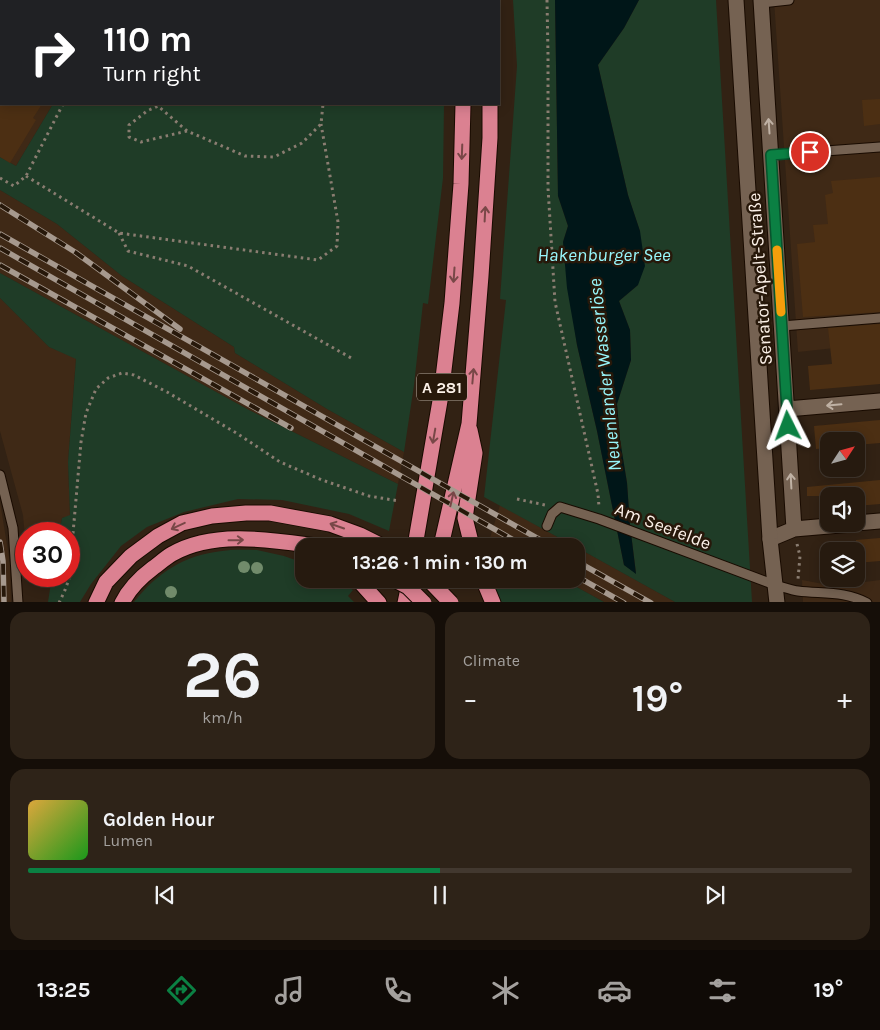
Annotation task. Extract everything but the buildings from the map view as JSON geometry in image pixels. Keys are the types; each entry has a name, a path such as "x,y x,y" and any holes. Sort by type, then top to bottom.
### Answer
{"highway":[{"name":"A 281","path":"416,538 441,395 451,312 461,184 463,105"},
{"name":"A 281","path":"443,538 469,424 481,276 490,138 490,105"},
{"path":"469,424 475,453 465,518 470,538"},
{"path":"96,602 106,582 130,556 158,536 182,523 212,516 270,513 330,524 367,538"},
{"path":"122,602 126,595 146,574 171,554 192,545 221,540 272,540 295,543"},
{"path":"272,540 295,548"},
{"path":"366,588 378,600"},
{"path":"405,602 408,588"},
{"path":"409,588 424,602"},
{"path":"429,602 432,588"},
{"path":"437,588 451,602"},
{"path":"487,588 493,602"}],"street":[{"name":"Senator-Apelt-Straße","path":"736,0 770,539 777,602"},
{"name":"Senator-Apelt-Straße","path":"761,1 794,529"},
{"path":"787,409 880,401"},
{"path":"865,522 880,521"},
{"path":"770,539 794,529 820,527"}],"lane":[{"path":"761,1 789,0"},
{"path":"771,155 880,147"},
{"path":"782,326 880,318"},
{"path":"0,476 13,528 18,602"},
{"name":"Am Seefelde","path":"560,507 613,524 775,585 797,591 842,594 867,602"},
{"path":"547,526 552,514 560,507"}],"path":[{"path":"547,0 548,188 555,302 598,494 599,519"},
{"path":"0,178 14,186 26,176 63,105"},
{"path":"26,176 119,233 318,260 337,246 338,222 321,124 323,105"},
{"path":"187,131 141,142 129,137 130,125 147,111 158,106 187,131 245,156 274,157 302,143 321,124"},
{"path":"119,233 128,251 188,266 353,359"},
{"path":"59,602 66,590 68,579 81,442 86,413 96,389 108,378 122,373 134,375 167,392 238,434 280,462 322,480 369,496 399,501"},
{"path":"517,499 560,507"},
{"path":"794,529 800,556 797,591"}],"shaded area":[{"path":"774,0 880,0 880,343 798,352"},
{"path":"0,105 52,105 16,166 0,157"},
{"path":"0,190 57,224 122,276 234,347 235,353 327,409 404,452 398,484 249,410 0,273"},
{"path":"0,298 49,347 76,358 68,462 70,516 62,518 61,522 24,522 0,431"},
{"path":"0,502 10,563 11,602 0,602"},
{"path":"500,505 560,538 490,538"},
{"path":"585,552 675,602 604,602 578,588 585,588"},
{"path":"802,580 820,583 820,587 865,587 865,582 880,580 880,602 803,602"}],"green space":[{"path":"513,0 555,0 558,196 568,226 563,242 577,345 597,431 624,565 636,573 617,404 631,360 630,330 619,301 638,285 640,231 628,195 598,65 624,28 639,0 716,0 752,602 675,602 585,552 585,538 559,538 484,497 506,300 500,299 517,66"},
{"path":"52,105 444,105 443,178 428,304 423,303 404,452 327,409 235,353 234,347 122,276 57,224 0,190 0,157 16,166"},
{"path":"0,273 249,410 398,484 389,531 349,514 282,500 238,499 184,512 147,527 121,546 91,584 80,602 48,602 50,587 80,587 80,522 61,522 62,518 70,515 68,462 76,359 49,347 0,298"},
{"path":"257,550 295,560 295,588 350,588 353,590 348,596 354,602 134,602 152,582 172,567 208,553"},
{"path":"494,588 578,588 604,602 500,602"}],"water":[{"name":"Hakenburger See","path":"555,0 639,0 624,28 598,65 628,195 640,231 645,266 638,285 619,301 630,330 631,360 617,404 636,574 624,565 597,431 577,345 567,288 563,242 568,226 558,196"}],"railway":[{"path":"0,205 75,252 180,329"},
{"path":"0,234 537,538"},
{"path":"0,248 510,538"},
{"path":"0,265 291,428"},
{"path":"0,542 3,561 4,602"},
{"path":"585,566 649,602"},
{"path":"585,581 622,602"}],"slow traffic":[{"path":"777,250 781,312"}],"route":[{"path":"788,426 771,155 810,152"}],"water label":[{"name":"Neuenlander Wasserlöse","path":"605,375"}]}
